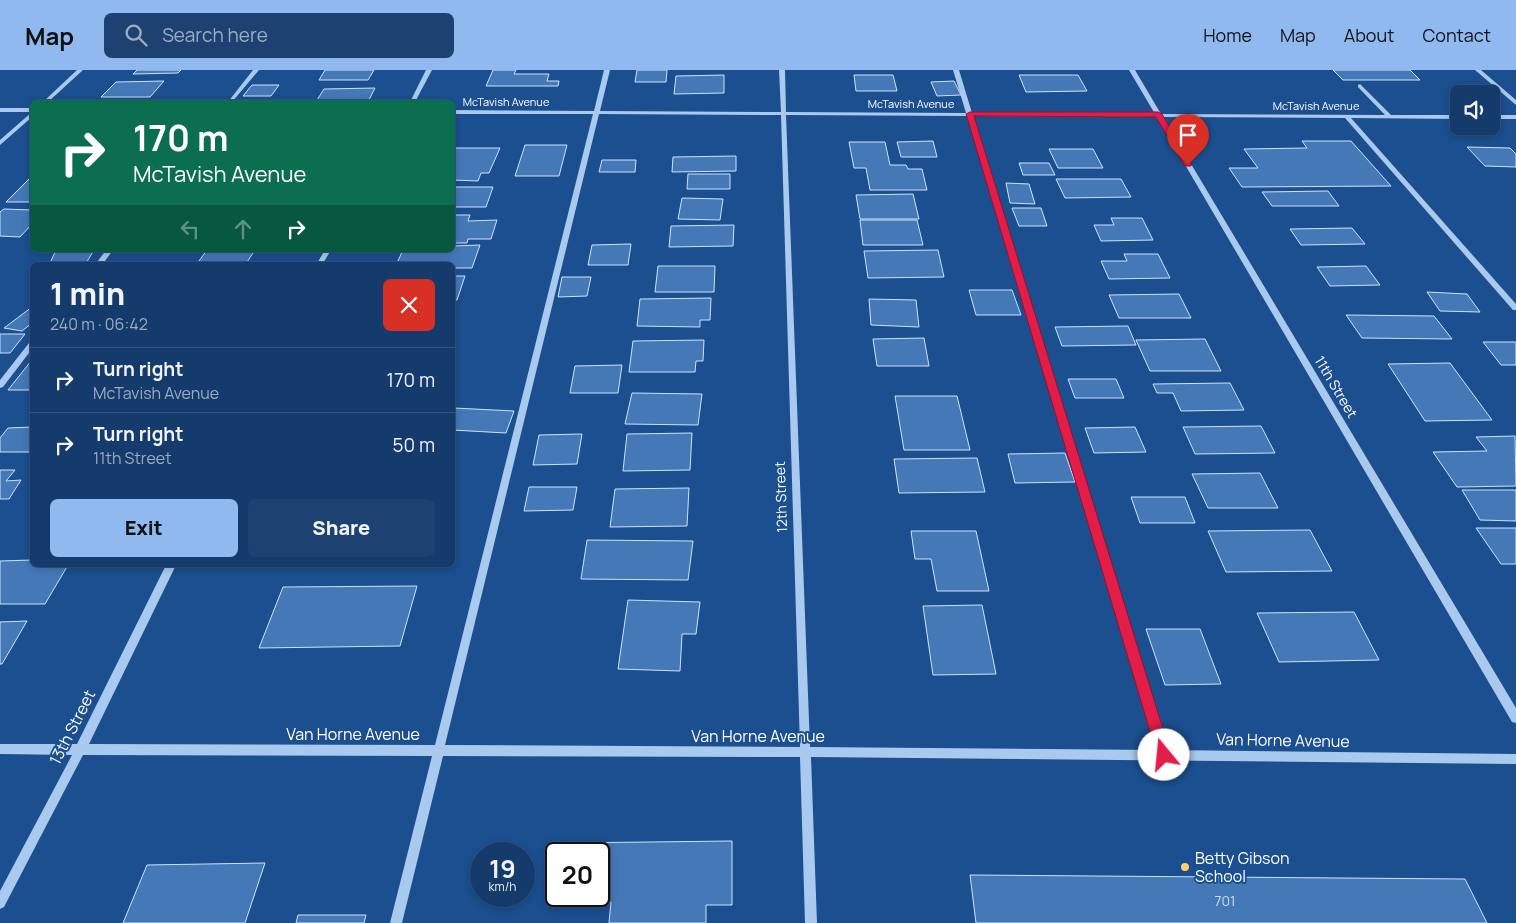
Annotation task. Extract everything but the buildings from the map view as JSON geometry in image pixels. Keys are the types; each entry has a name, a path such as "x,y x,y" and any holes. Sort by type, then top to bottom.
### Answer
{"street":[{"path":"47,100 80,70"},
{"path":"232,100 256,70"},
{"path":"413,100 430,70"},
{"path":"396,923 607,70"},
{"name":"12th Street","path":"782,70 811,923"},
{"path":"956,70 1164,755"},
{"name":"11th Street","path":"1132,70 1516,718"},
{"path":"1478,70 1516,102"},
{"path":"1360,86 1389,116"},
{"path":"0,110 30,112"},
{"name":"McTavish Avenue","path":"455,112 1450,116"},
{"path":"0,144 30,114"},
{"path":"1346,116 1516,308"},
{"path":"1500,117 1516,117"},
{"path":"100,262 108,252"},
{"path":"0,385 30,348"},
{"name":"13th Street","path":"0,903 80,750 170,567"},
{"name":"Van Horne Avenue","path":"0,749 804,752 1516,759"}],"place":[{"name":"Betty Gibson School","path":"1185,867"}],"route":[{"path":"1164,755 970,114 1158,114 1188,165"}]}
